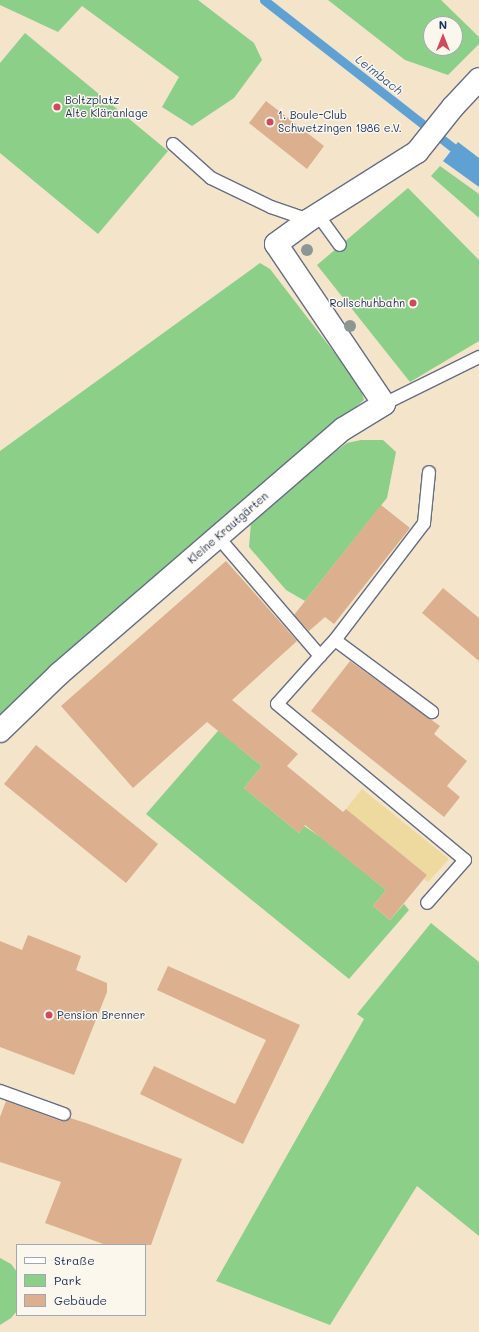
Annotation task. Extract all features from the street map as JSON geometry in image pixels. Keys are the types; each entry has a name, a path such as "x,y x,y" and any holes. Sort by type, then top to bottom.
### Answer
{"street":[{"path":"384,404 276,244 313,218 417,152 453,107 479,79"},
{"name":"Kleine Krautgärten","path":"0,731 59,674 343,429 384,404"}],"lane":[{"path":"173,144 211,178 271,207 313,218 340,245"},
{"name":"Kleine Krautgärten","path":"384,404 479,357"},
{"path":"428,903 465,860 277,704 335,640 424,523 429,472"},
{"path":"218,537 320,656"},
{"path":"335,640 432,712"},
{"path":"0,1091 64,1114"}],"green space":[{"path":"0,0 198,0 254,43 262,60 234,98 192,126 162,107 179,77 82,6 58,32 0,5"},
{"path":"328,0 441,0 457,16 423,16 423,56 463,56 463,21 479,37 479,44 448,75 405,60"},
{"name":"Boltzplatz Alte Kläranlage","path":"25,33 168,151 98,234 0,153 0,63"},
{"path":"440,166 479,194 479,218 431,176"},
{"name":"Rollschuhbahn","path":"408,188 479,260 479,341 410,382 317,265"},
{"path":"260,263 270,269 360,386 364,400 186,549 43,676 0,718 0,451"},
{"path":"361,440 383,440 396,452 387,498 305,601 286,590 249,547 251,523 319,464 347,443"},
{"path":"224,724 243,738 237,746 262,766 244,788 299,833 304,826 322,838 386,890 373,906 390,920 404,904 409,910 349,979 146,814"},
{"path":"431,923 479,962 479,1236 417,1186 330,1325 216,1281 364,1019 357,1014"},
{"path":"0,1258 11,1264 16,1271 16,1312 11,1318 0,1325"}],"sand":[{"path":"362,789 449,859 428,882 424,879 427,875 346,809"}],"water":[{"path":"458,142 479,158 479,187 443,161"}],"building":[{"path":"266,101 324,146 307,169 249,123"},
{"path":"381,505 410,528 334,624 325,617 309,631 294,615"},
{"path":"226,561 297,641 232,700 298,754 287,766 343,812 346,809 427,875 390,920 373,906 386,890 305,825 299,833 244,788 262,766 207,722 133,788 61,706"},
{"path":"443,588 479,618 479,661 422,613"},
{"path":"350,661 440,726 434,734 467,761 447,786 460,797 444,817 311,711"},
{"path":"36,745 158,844 126,883 4,784"},
{"name":"Pension Brenner","path":"28,935 81,956 76,970 107,983 107,992 74,1075 0,1047 0,941 22,950"},
{"path":"168,966 300,1025 243,1144 140,1094 154,1066 235,1104 266,1040 157,990"},
{"path":"6,1101 61,1121 66,1121 70,1118 86,1123 182,1159 151,1245 103,1244 45,1223 61,1182 0,1162 0,1117"}],"waterway":[{"name":"Leimbach","path":"264,0 479,168"}],"place":[{"name":"Boltzplatz Alte Kläranlage","path":"57,107"},
{"name":"1. Boule-Club Schwetzingen 1986 e.V.","path":"270,122"},
{"name":"Rollschuhbahn","path":"413,303"},
{"name":"Pension Brenner","path":"49,1015"}]}
